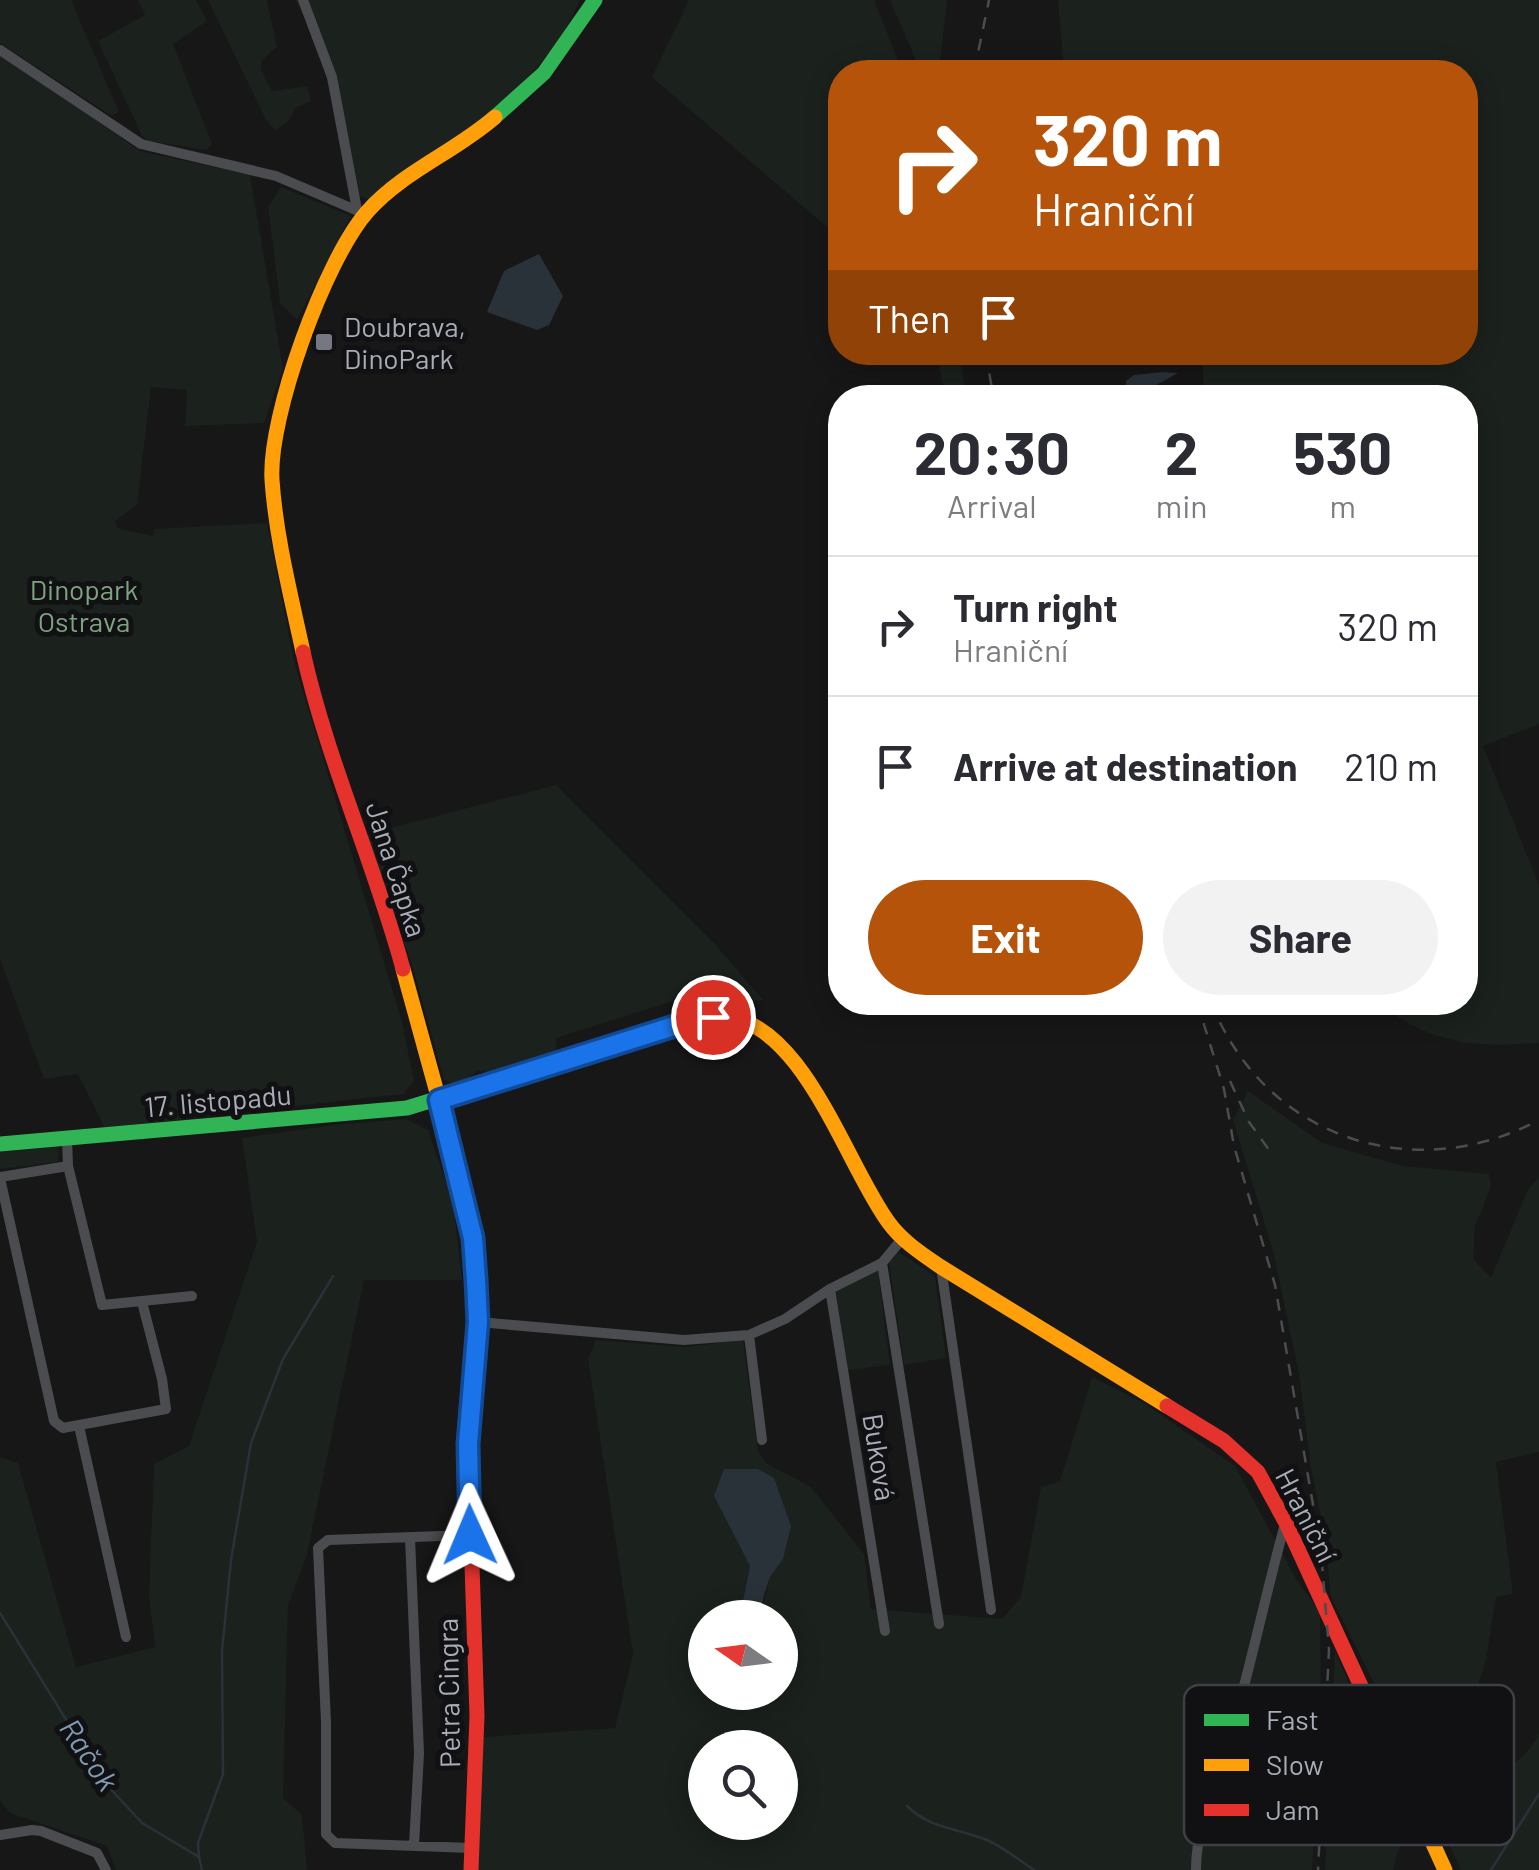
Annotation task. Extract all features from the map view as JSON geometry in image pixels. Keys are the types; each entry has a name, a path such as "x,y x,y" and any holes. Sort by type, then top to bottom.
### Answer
{"street":[{"path":"303,0 332,76 361,212"},
{"name":"Jana Čapka","path":"439,1100 384,900 314,701 276,513 272,478 276,430 288,383 328,273 361,212 391,188 472,137 544,73 595,0"},
{"path":"0,50 141,144 276,176 361,212"},
{"name":"Hraniční","path":"439,1100 696,1019 743,1020 765,1030 786,1052 872,1199 902,1239 941,1267 1224,1440 1258,1472 1286,1523 1361,1685"},
{"name":"17. listopadu","path":"0,1144 407,1108 439,1100"},
{"name":"Petra Cingra","path":"439,1100 473,1238 478,1322 468,1444 477,1716 471,1870"},
{"path":"67,1138 68,1166 102,1305 192,1296"},
{"path":"68,1166 0,1178 50,1414 63,1428 166,1409 142,1302"},
{"path":"478,1322 684,1340 749,1335 882,1262 902,1239"},
{"path":"882,1262 938,1624"},
{"path":"941,1267 991,1610"},
{"name":"Buková","path":"830,1289 885,1632"},
{"path":"749,1335 762,1440"},
{"path":"79,1426 126,1637"},
{"path":"1243,1685 1286,1523"},
{"path":"470,1535 328,1540 318,1548 326,1722 326,1834 335,1843 471,1848"},
{"path":"410,1538 418,1753 414,1846"},
{"path":"0,1836 42,1831 89,1848 97,1853 106,1870"},
{"path":"1196,1870 1200,1845"},
{"name":"Hraniční","path":"1434,1845 1446,1870"}],"green space":[{"path":"0,0 71,0 119,112 112,116 0,43"},
{"path":"138,0 196,0 207,21 173,44 212,144 206,150 149,141 142,136 98,41 145,15"},
{"path":"208,0 267,0 277,47 262,60 261,69 272,91 307,86 311,101 295,108 288,122 275,130 266,120"},
{"path":"295,0 580,0 542,62 517,89 462,136 373,201 357,195 316,39"},
{"path":"689,0 874,0 898,60 828,60 828,228 652,77"},
{"path":"890,0 947,0 940,60 916,60"},
{"path":"1058,0 1539,0 1539,724 1483,746 1539,885 1539,1043 1493,1045 1454,1040 1395,1015 1478,1015 1478,385 1203,385 1203,365 1478,365 1478,60 1063,60"},
{"name":"Dinopark Ostrava","path":"0,54 140,151 250,175 283,369 264,423 185,426 187,390 151,387 137,505 115,521 117,528 153,536 154,529 267,523 294,661 402,1022 414,1081 403,1094 104,1127 78,1074 44,1079 0,959"},
{"path":"281,187 351,216 297,320 280,303 268,207"},
{"path":"939,365 962,365 964,385 943,385"},
{"path":"556,785 714,943 763,1000 670,1002 556,1038 556,1052 489,1072 477,1071 466,1080 444,1080 412,965 367,834"},
{"path":"1248,1091 1322,1143 1403,1166 1489,1174 1491,1187 1475,1226 1473,1259 1491,1278 1528,1189 1539,1177 1539,1452 1496,1462 1513,1594 1496,1597 1478,1685 1375,1685 1331,1597 1299,1374 1273,1251 1233,1120"},
{"path":"406,1119 428,1130 453,1202 462,1280 364,1280 307,1554 288,1606 283,1798 302,1815 307,1870 116,1870 107,1846 10,1813 0,1801 0,1457 18,1463 76,1667 155,1647 149,1596 154,1464 189,1446 257,1242 242,1138"},
{"path":"59,1147 58,1162 0,1169 0,1152"},
{"path":"899,1252 935,1276 946,1358 904,1365 889,1262"},
{"path":"878,1270 890,1365 848,1370 836,1292"},
{"path":"596,1340 685,1347 743,1340 758,1451 766,1463 811,1487 864,1554 871,1609 1002,1619 1021,1597 1041,1487 1060,1481 1092,1377 1144,1403 1235,1466 1295,1577 1320,1612 1321,1685 1184,1685 1184,1845 1313,1845 1312,1870 478,1870 483,1737 615,1728 633,1654 588,1359"},
{"path":"1335,1650 1349,1685 1333,1685"},
{"path":"1539,1734 1539,1870 1461,1870 1449,1845 1514,1845 1514,1763"},
{"path":"1326,1845 1400,1845 1393,1870 1325,1870"}],"shaded area":[{"path":"539,254 563,296 549,325 537,330 487,312 504,271"},
{"path":"1178,373 1157,385 1126,385 1134,375"},
{"path":"724,1469 758,1469 774,1478 791,1526 783,1559 770,1577 763,1600 743,1600 750,1566 714,1496"}],"waterway":[{"path":"199,1857 198,1843 223,1774 222,1651 231,1560 251,1443 283,1359 333,1276"},
{"name":"Račok","path":"0,1613 106,1784 142,1823 199,1857 202,1870"},
{"path":"1514,1834 1539,1794"},
{"path":"907,1806 935,1824 993,1843 1034,1870"},
{"path":"1491,1870 1507,1845"}],"railway":[{"path":"976,60 989,0"},
{"path":"988,365 991,385"},
{"path":"1201,1015 1275,1285 1321,1551 1329,1650 1327,1685"},
{"path":"1218,1015 1235,1049 1267,1087 1305,1117 1348,1137 1394,1148 1442,1149 1491,1140 1539,1120"},
{"path":"1230,1081 1249,1122 1272,1154"},
{"path":"1318,1870 1319,1845"}],"traffic: fast":[{"path":"495,117 544,73 595,0"},
{"path":"0,1144 407,1108 589,1052"}],"traffic: slow":[{"path":"303,652 280,545 272,480 279,418 302,340 334,265 367,212 396,185 495,117"},
{"path":"403,969 473,1238 478,1322 468,1444 471,1535"},
{"path":"589,1052 689,1020 722,1017 750,1024 776,1042 799,1068 873,1198 906,1241 941,1267 1167,1406"},
{"path":"1434,1845 1445,1870"}],"traffic: jam":[{"path":"303,652 325,732 403,969"},
{"path":"1167,1406 1224,1441 1258,1472 1286,1523 1360,1685"},
{"path":"471,1535 477,1716 471,1870"}],"place":[{"name":"Doubrava, DinoPark","path":"324,342"}],"route":[{"path":"470,1535 468,1444 478,1322 476,1280 473,1238 439,1100 713,1017"}]}
